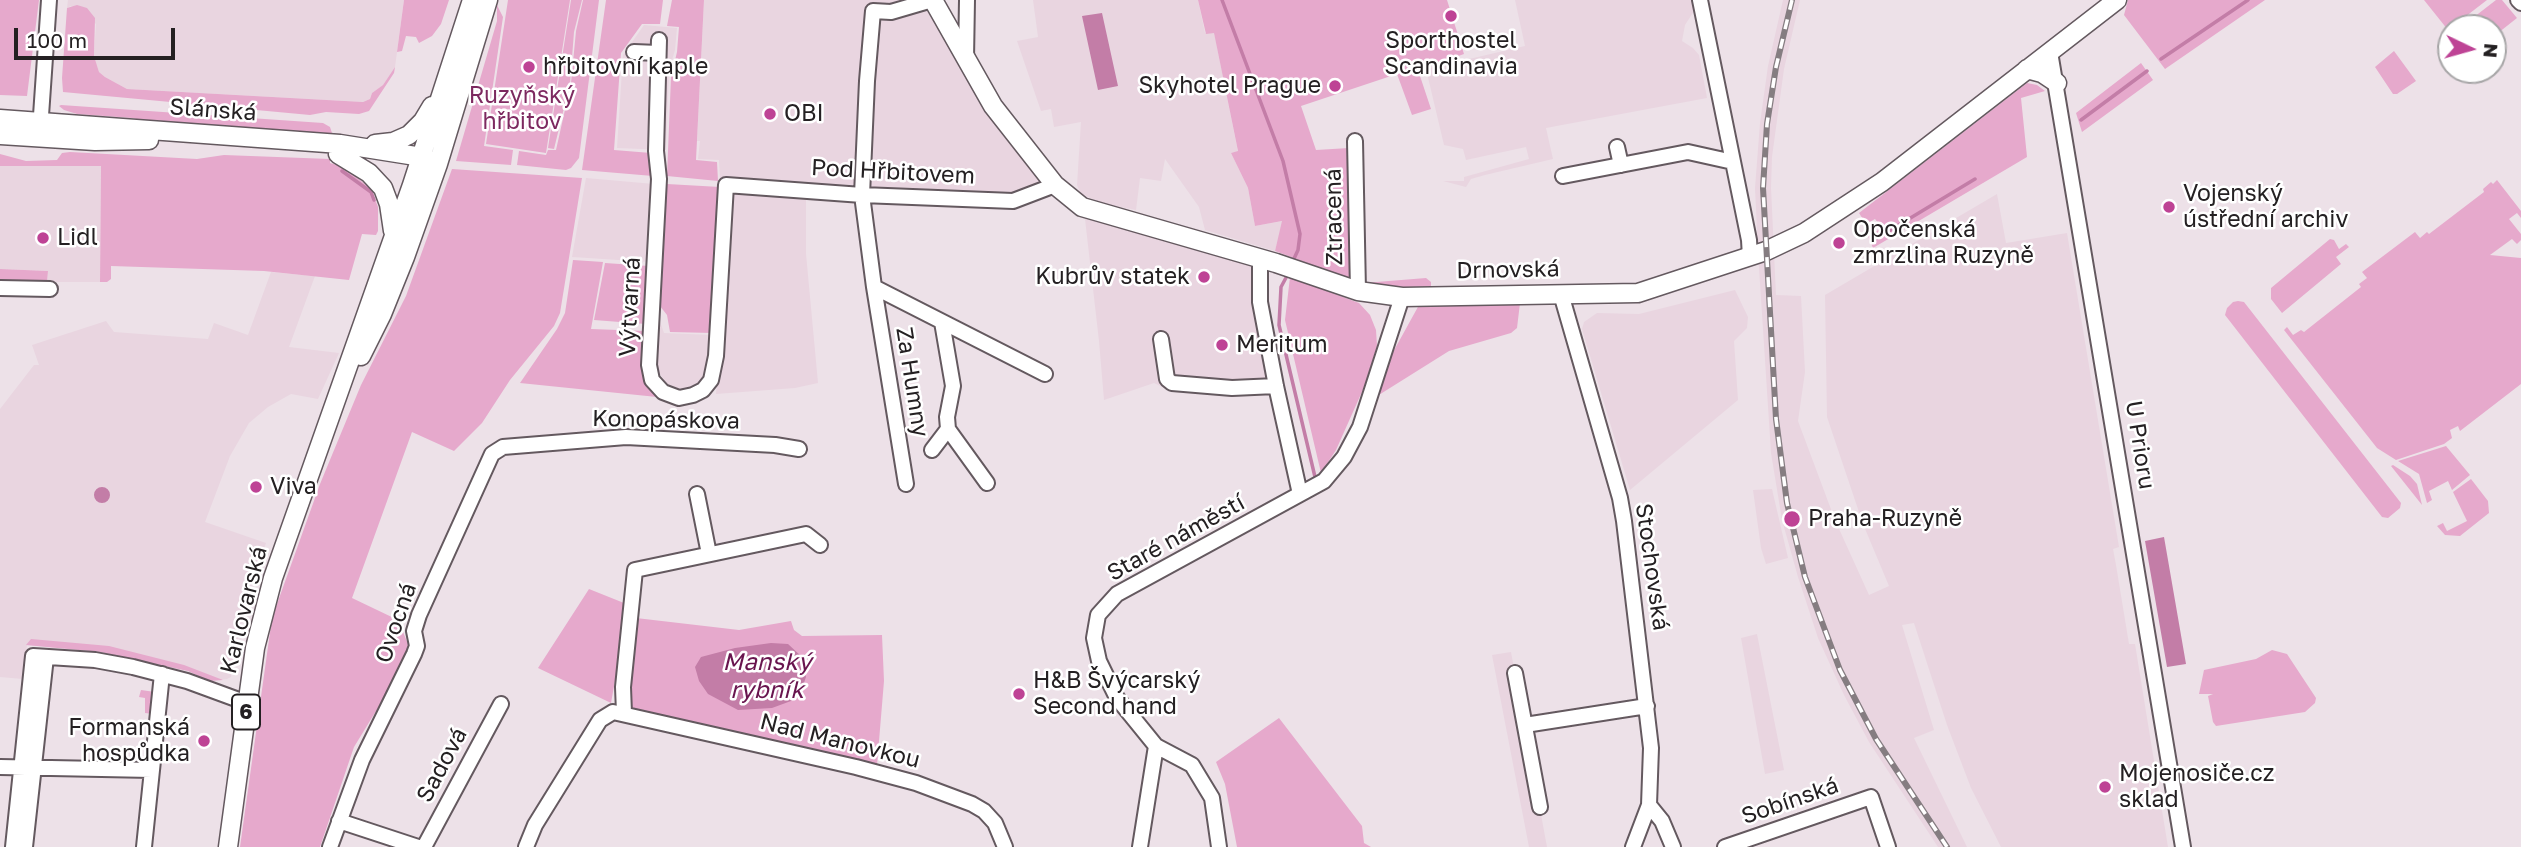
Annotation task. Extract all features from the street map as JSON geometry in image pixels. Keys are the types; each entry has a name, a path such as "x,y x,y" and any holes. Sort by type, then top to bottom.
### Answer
{"main road":[{"name":"Karlovarská","path":"340,392 391,294 448,78 472,0"},
{"name":"Karlovarská","path":"228,847 255,648 273,578 392,241 426,163 488,0"},
{"name":"Drnovská","path":"932,0 993,106 1055,186 1082,207 1268,260 1358,291 1402,297 1638,293 1749,257 1804,233 1851,203 2117,0"},
{"path":"2027,69 2042,73 2057,83"},
{"path":"339,149 387,144 403,139 423,121 448,78"},
{"name":"Slánská","path":"0,119 95,141 148,140 339,149 426,163"},
{"name":"Slánská","path":"0,135 40,130"},
{"path":"339,149 383,188 391,213 392,241"}],"street":[{"path":"40,130 49,0"},
{"name":"Za Humny","path":"906,484 862,195 873,11 891,12 932,0"},
{"path":"966,60 967,0"},
{"path":"1700,0 1749,240 1749,257"},
{"name":"Výtvarná","path":"634,52 659,46 656,151 659,179 649,365 652,380 663,392 679,398 693,396 704,390 714,371 726,185"},
{"name":"U Prioru","path":"2050,52 2183,847"},
{"name":"Ztracená","path":"1355,141 1358,291"},
{"path":"1617,147 1620,165"},
{"path":"1563,176 1688,152 1733,162"},
{"name":"Pod Hřbitovem","path":"726,185 862,195 1013,201 1055,186"},
{"path":"1268,260 1260,302 1300,494"},
{"name":"Za Humny","path":"874,287 1045,374"},
{"path":"0,288 50,289"},
{"name":"Stochovská","path":"1561,294 1620,498 1651,748 1649,805 1633,847"},
{"name":"Staré náměstí","path":"1156,746 1117,698 1099,661 1094,638 1098,615 1117,594 1324,481 1344,457 1360,427 1402,297"},
{"path":"942,322 953,386 947,417 948,429 987,483"},
{"path":"1161,339 1167,379 1172,383 1232,388 1276,386"},
{"path":"932,450 948,429"},
{"name":"Konopáskova","path":"492,454 503,447 626,437 775,445 799,449"},
{"name":"Ovocná","path":"330,847 362,761 414,654 414,631 419,615 492,454"},
{"path":"697,494 709,554"},
{"path":"624,713 623,687 635,570 806,534 820,545"},
{"path":"13,847 26,768 39,656 95,660 162,674 247,703"},
{"path":"1515,673 1540,807"},
{"path":"144,847 162,674"},
{"name":"Sadová","path":"424,847 501,704"},
{"path":"1525,725 1647,706"},
{"name":"Nad Manovkou","path":"526,847 535,825 600,720 613,712 856,766 916,783 984,811 995,823 1005,847"},
{"path":"1140,847 1156,746 1192,765 1212,799 1219,847"},
{"path":"0,767 152,770"},
{"path":"25,847 26,768"},
{"name":"Sobínská","path":"1725,847 1871,797 1888,847"},
{"path":"1649,805 1662,821 1673,847"},
{"path":"339,821 418,847"}],"shaded area":[{"path":"68,0 404,0 395,67 383,85 372,93 370,99 363,102 127,89 99,72 94,56 96,24 71,6 67,8"},
{"path":"704,0 921,0 977,96 1042,184 1035,188 1042,199 1014,207 806,200 806,254 818,383 795,388 716,394 733,194 742,194 740,180 720,179 719,160 698,159"},
{"path":"1033,0 1198,0 1205,33 1214,32 1238,152 1231,153 1248,188 1255,226 1283,221 1275,251 1205,230 1199,207 1165,159 1161,181 1140,178 1136,210 1101,203 1081,194 1077,185 1081,122 1054,127 1051,109 1041,111 1017,41 1038,37"},
{"path":"1515,0 1695,0 1696,8 1685,25 1682,41 1699,55 1707,98 1546,128 1553,159 1471,179 1466,187 1443,181 1464,181 1464,177 1529,159 1526,147 1466,160 1463,149 1444,145 1426,69 1525,46"},
{"path":"1783,0 1800,0 1784,69 1772,157 1776,295 1801,296 1805,372 1798,421 1835,520 1869,595 1889,586 1863,524 1827,417 1825,295 1997,194 2006,243 2067,233 2119,547 2113,549 2129,644 2135,644 2168,847 2001,847 1971,788 1947,725 1914,623 1902,625 1934,730 1914,738 1967,847 1938,847 1869,742 1818,638 1782,520 1771,453 1758,252 1755,188 1760,123 1768,66"},
{"path":"644,25 677,28 675,50 669,70 666,150 617,148 623,55"},
{"path":"0,166 101,166 100,282 47,282 48,271 0,269"},
{"path":"586,178 654,184 649,262 572,257"},
{"path":"1085,219 1113,221 1266,265 1267,306 1283,391 1182,392 1171,391 1154,383 1104,400"},
{"path":"271,272 315,276 289,347 339,353 318,399 291,394 268,407 249,423 230,456 205,522 266,543 243,611 231,677 209,681 188,671 100,652 27,645 23,679 0,677 0,409 34,365 39,365 32,345 106,321 114,332 208,339 214,323 248,335"},
{"path":"1735,290 1748,317 1747,328 1734,341 1738,400 1630,490 1582,329 1584,322 1597,313 1639,314"},
{"path":"658,316 664,333 712,335 708,375 700,384 686,390 669,387 660,374 655,357"},
{"path":"1772,489 1788,558 1766,564 1761,548 1753,490"},
{"path":"1757,634 1784,770 1765,774 1741,638"},
{"path":"1511,652 1547,847 1529,847 1492,655"}],"green space":[{"path":"0,0 39,0 27,96 0,95"},
{"path":"404,0 449,0 441,24 432,36 419,43 416,37 406,36 402,51 397,52"},
{"name":"Ruzyňský hřbitov","path":"508,0 570,0 546,153 486,144"},
{"path":"571,0 582,0 574,32 570,83 554,149 548,148"},
{"path":"583,0 599,0 579,158 566,170 517,165 519,151 546,155 548,150 556,150 571,83 576,31"},
{"path":"606,0 663,0 660,24 642,24 621,53 614,150 651,153 653,176 582,170"},
{"path":"672,0 704,0 696,160 717,162 718,181 667,176 671,77 679,27 667,26"},
{"path":"1198,0 1447,0 1464,54 1418,70 1431,109 1412,115 1397,74 1301,106 1316,150 1349,148 1351,276 1348,278 1275,251 1282,221 1255,226 1248,188 1231,153 1238,151 1214,33 1206,34"},
{"path":"2128,0 2265,0 2165,69 2124,15"},
{"path":"2424,0 2487,0 2469,14 2437,14 2437,16"},
{"path":"2496,0 2502,0 2517,18 2507,26 2507,14 2478,14"},
{"path":"77,5 87,8 95,18 94,56 99,72 127,89 363,102 370,99 372,93 383,85 395,67 394,73 369,111 359,114 326,112 310,115 63,92 67,8"},
{"path":"497,5 503,17 484,146 513,150 511,165 456,161 497,21"},
{"path":"2394,51 2416,81 2397,94 2393,94 2375,67"},
{"path":"2141,63 2153,80 2082,132 2076,113"},
{"path":"2027,83 2037,85 2045,91 2021,98 2027,157 1873,248 1868,236 1882,228 1875,219 1866,224 1859,213"},
{"path":"59,106 323,123 330,127 333,136 164,125 132,118 77,114 64,110"},
{"path":"62,153 197,159 224,155 330,159 330,163 344,167 371,189 378,207 378,231 376,235 362,234 349,280 264,271 111,266 111,279 100,282 101,166 0,166 0,154 26,161 57,160"},
{"path":"452,169 582,178 560,313 554,326 510,380 482,423 454,451 412,432 352,598 398,620 408,644 406,662 354,747 320,847 240,847 272,618 320,484 361,385 406,296"},
{"path":"2497,180 2521,211 2521,218 2517,213 2509,219 2521,234 2521,240 2517,244 2512,239 2490,255 2521,258 2521,384 2460,431 2458,426 2450,430 2452,438 2444,444 2396,460 2377,448 2284,330 2287,327 2293,335 2301,330 2304,332 2361,287 2359,284 2367,278 2362,272 2415,232 2420,238 2427,232 2429,234 2484,192 2483,189 2491,182 2493,184"},
{"path":"667,184 720,187 713,333 670,332 667,315 660,306"},
{"path":"2330,239 2334,240 2339,249 2346,244 2349,247 2336,257 2341,264 2282,313 2271,299 2271,288"},
{"path":"573,260 603,262 591,329 645,331 644,379 657,397 520,383 565,313"},
{"path":"605,263 649,266 646,324 594,320"},
{"path":"0,269 48,271 47,282 0,281"},
{"path":"1290,277 1359,303 1370,315 1376,330 1377,346 1365,385 1336,450 1321,473 1285,320"},
{"path":"1426,278 1431,282 1431,289 1400,290 1364,283"},
{"path":"2238,301 2244,302 2401,503 2400,508 2388,518 2382,517 2225,315 2227,308"},
{"path":"1520,303 1517,328 1511,333 1449,351 1374,398 1392,354 1419,305"},
{"path":"2446,446 2470,475 2452,490 2448,481 2429,491 2432,500 2427,503 2419,474 2398,461"},
{"path":"2391,466 2417,484 2422,505"},
{"path":"2471,479 2488,501 2489,513 2460,536 2445,535 2437,526 2443,523 2447,531 2467,521 2453,492"},
{"path":"589,589 624,603 623,636 611,703 538,668"},
{"path":"636,618 739,630 791,621 794,630 802,636 882,635 884,681 877,765 628,707"},
{"path":"31,639 109,646 184,665 223,680 209,681 188,671 100,652 26,645"},
{"path":"2272,650 2287,654 2316,698 2315,703 2305,712 2216,726 2208,696 2213,694 2199,694 2204,670 2256,659"},
{"path":"141,690 155,692 153,714 145,713 145,698 139,697"},
{"path":"1279,718 1362,826 1364,843 1371,847 1237,847 1225,784 1216,762"}],"water":[{"path":"1102,13 1118,86 1098,90 1082,16"},
{"path":"99,487 105,487 110,495 108,501 99,503 94,498 94,492"},
{"path":"2164,537 2186,664 2167,667 2145,541"},
{"name":"Manský rybník","path":"771,643 788,644 801,656 806,677 800,694 791,701 772,708 738,710 708,694 699,681 695,667 701,657 735,648"}],"waterway":[{"path":"1222,0 1283,161 1300,234 1298,250 1292,263"},
{"path":"2161,59 2248,0"},
{"path":"2081,120 2147,71"},
{"path":"342,171 371,192 374,200"},
{"path":"1874,240 1975,179"},
{"path":"1288,274 1281,287 1279,325 1315,477"}],"railway":[{"path":"1792,0 1776,67 1767,124 1763,188 1776,419 1787,503 1805,577 1840,670 1876,739 1947,847"}],"place":[{"name":"Sporthostel Scandinavia","path":"1451,16"},
{"name":"hřbitovní kaple","path":"529,67"},
{"name":"Skyhotel Prague","path":"1335,86"},
{"name":"OBI","path":"770,114"},
{"name":"Vojenský ústřední archiv","path":"2169,207"},
{"name":"Lidl","path":"43,238"},
{"name":"Opočenská zmrzlina Ruzyně","path":"1839,243"},
{"name":"Kubrův statek","path":"1204,277"},
{"name":"Meritum","path":"1222,345"},
{"name":"Viva","path":"256,487"},
{"name":"Praha-Ruzyně","path":"1792,519"},
{"name":"H&B Švýcarský Second hand","path":"1019,694"},
{"name":"Formanská hospůdka","path":"204,741"},
{"name":"Mojenosiče.cz sklad","path":"2105,787"}]}
